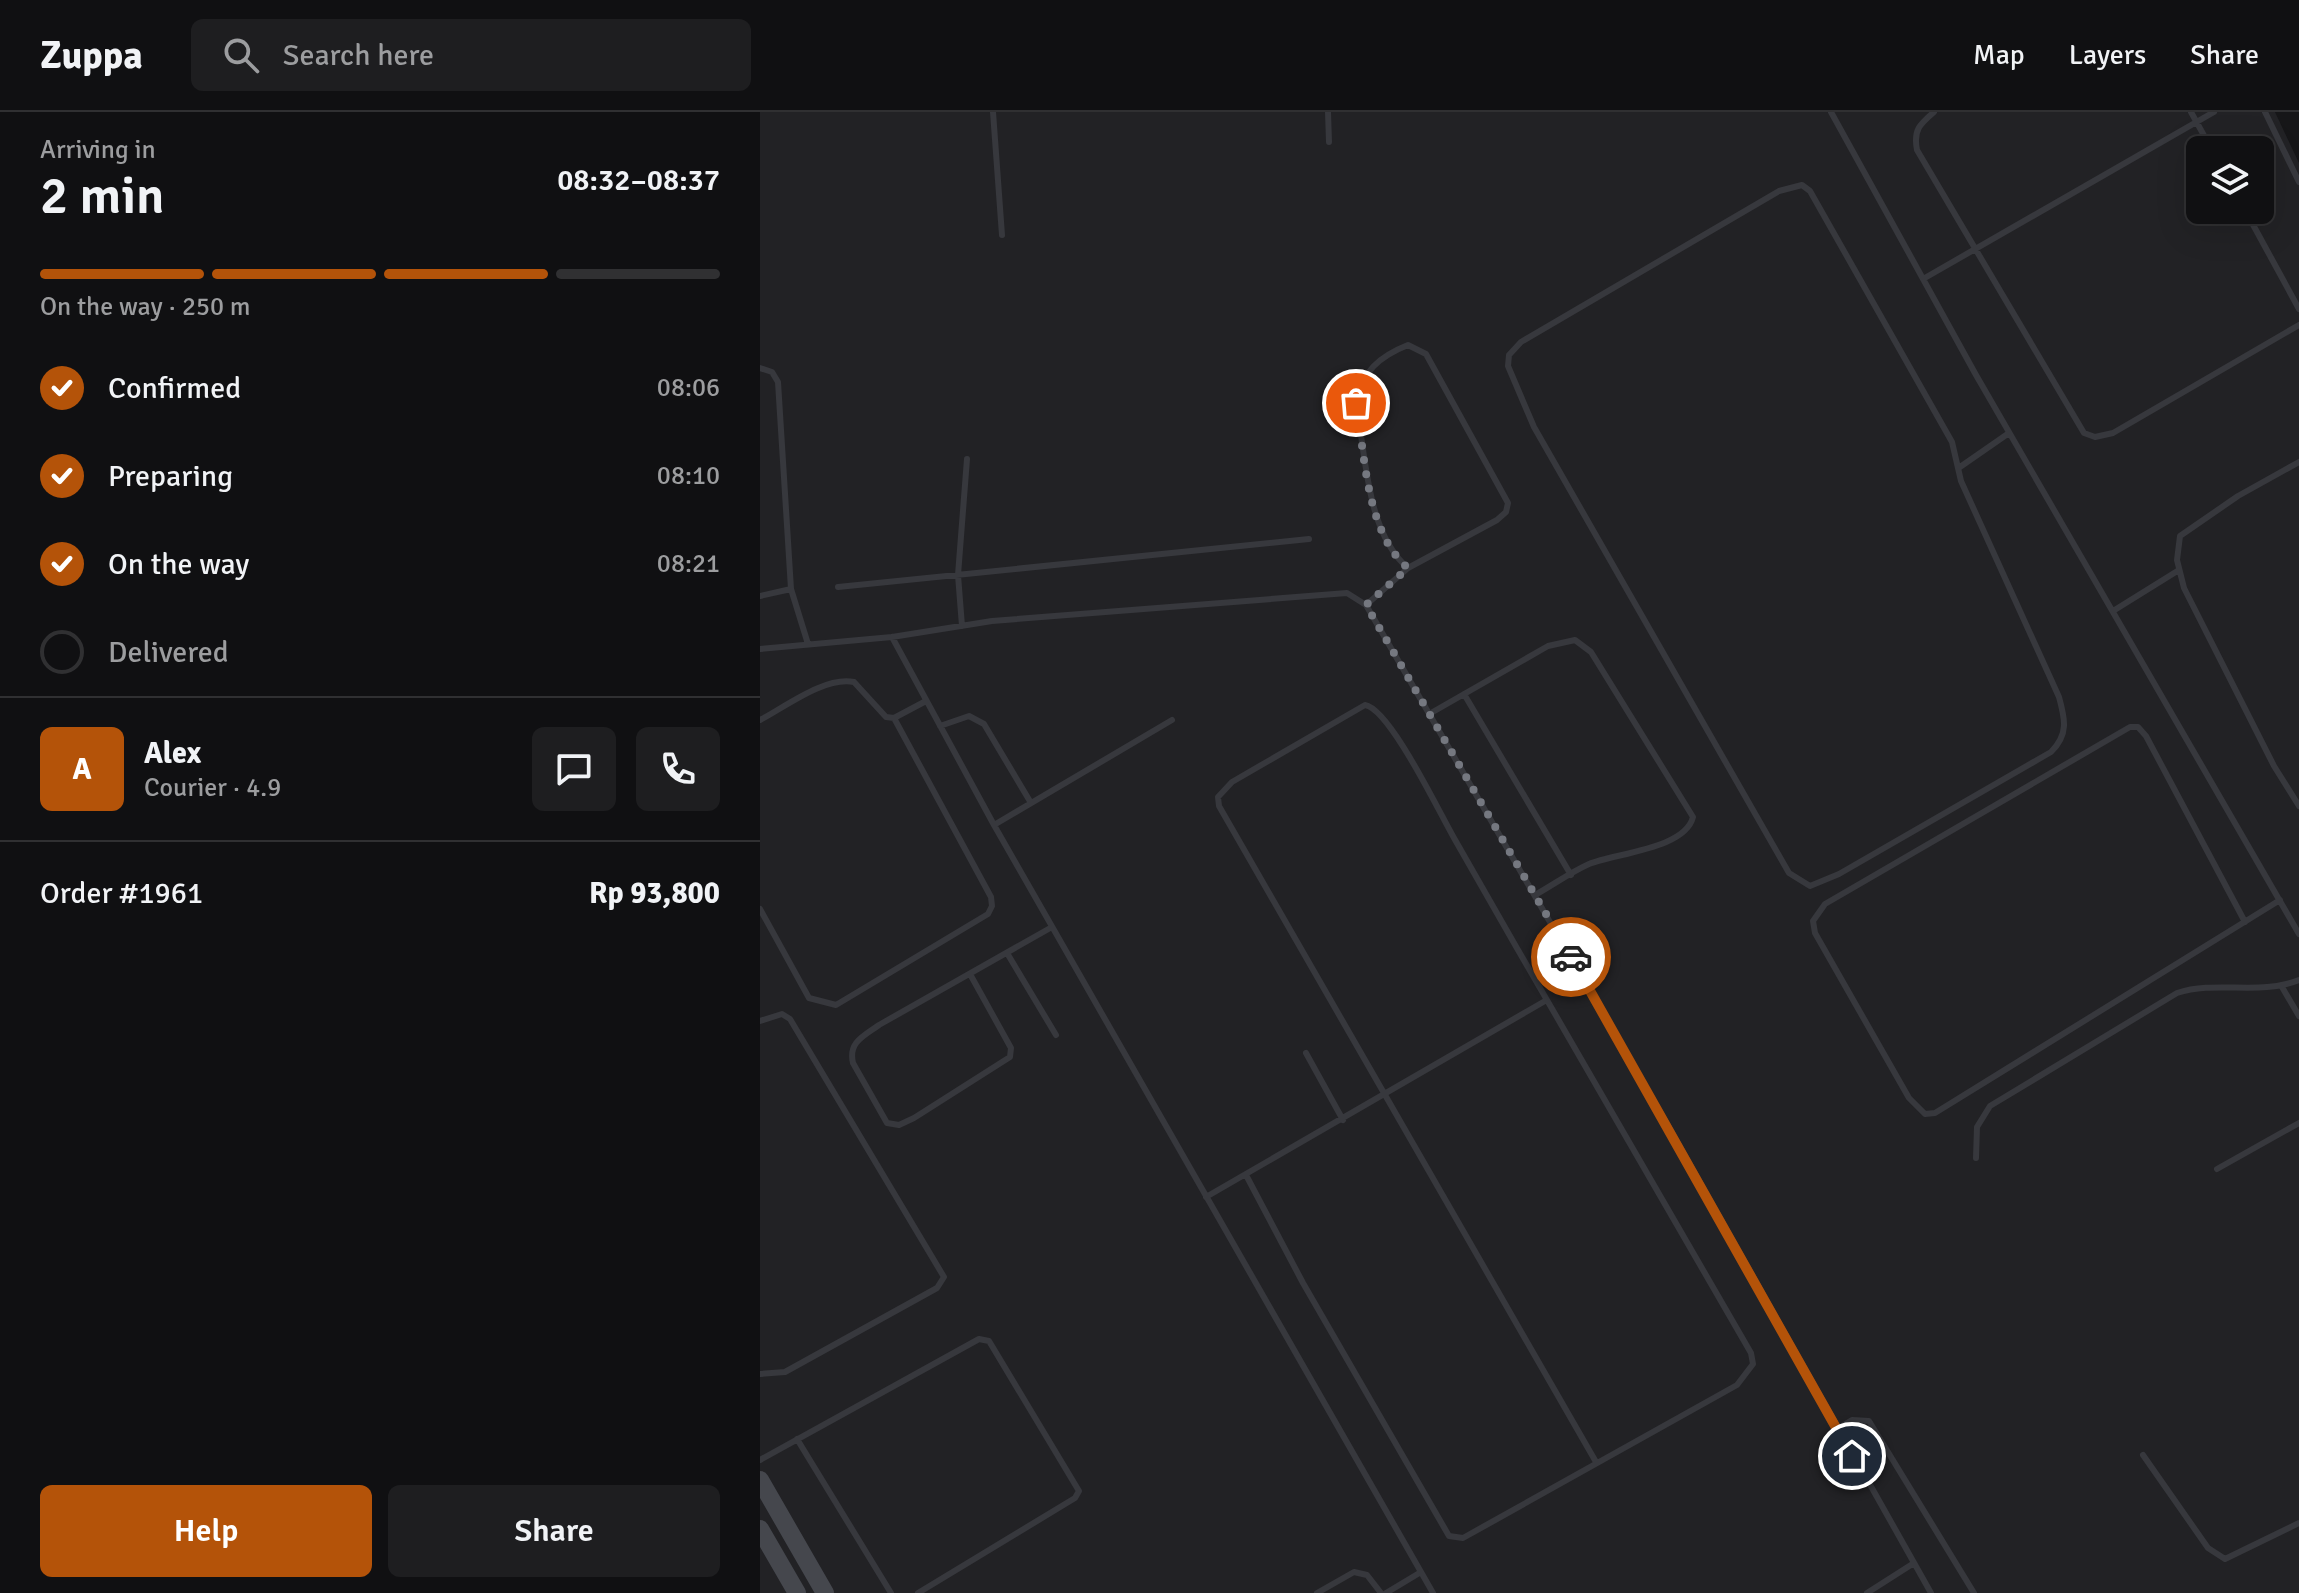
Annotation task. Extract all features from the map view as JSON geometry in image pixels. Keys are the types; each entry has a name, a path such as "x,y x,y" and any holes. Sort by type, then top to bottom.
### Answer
{"street":[{"path":"760,1480 825,1593"},
{"path":"760,1529 797,1593"}],"lane":[{"path":"993,112 1002,235"},
{"path":"1328,112 1329,142"},
{"path":"1831,112 2009,433 2299,934"},
{"path":"1934,112 1920,124 1914,135 1917,150 2075,423 2095,437 2113,433 2299,325"},
{"path":"2191,112 2204,136"},
{"path":"1923,279 2214,112"},
{"path":"2265,112 2299,182"},
{"path":"1802,185 1810,191 1848,255 1952,442 1960,467 1961,481 1989,547 2059,697 2065,717 2062,741 2051,752 1839,874 1810,886 1789,873 1725,766 1534,427 1512,377 1509,355 1521,342 1630,276 1779,191 1802,185"},
{"path":"2253,224 2299,309"},
{"path":"1366,605 1408,568 1497,520 1506,512 1508,503 1426,354 1408,345 1392,352 1367,371 1359,384 1356,403 1379,532 1393,556 1408,568"},
{"path":"760,368 772,372 778,382 791,589 808,644"},
{"path":"1960,467 2009,433"},
{"path":"962,626 958,575 967,459"},
{"path":"2299,462 2238,496 2180,536 2179,570 2184,588 2267,753 2299,806"},
{"path":"838,587 1309,539"},
{"path":"2113,611 2179,570"},
{"path":"760,596 791,589"},
{"path":"760,649 892,637 962,626 1347,593 1366,605 1431,713 1931,1593"},
{"path":"892,637 994,825 1433,1593"},
{"path":"1431,713 1548,646 1575,640 1591,652 1693,817 1691,824 1674,839 1588,865 1535,895"},
{"path":"760,720 807,695 847,681 854,682 886,717 894,718 926,701"},
{"path":"1464,694 1571,875"},
{"path":"1246,1175 1303,1283 1449,1536 1463,1538 1737,1385 1753,1364 1751,1353 1545,1001 1394,734 1372,706 1365,705 1232,782 1218,797 1219,806 1388,1094 1596,1462"},
{"path":"940,726 969,716 984,724 1031,803"},
{"path":"760,909 809,998 836,1005 988,914 992,906 991,897 894,718"},
{"path":"994,825 1172,720"},
{"path":"2245,922 2146,736 2138,727 2130,727 1825,904 1813,921 1815,933 1909,1098 1925,1114 1935,1113 2245,922 2280,900"},
{"path":"970,974 1011,1048 1010,1057 914,1118 899,1125 887,1123 853,1063 851,1052 854,1043 970,974 1052,927"},
{"path":"1007,953 1056,1035"},
{"path":"1976,1158 1977,1127 1990,1106 2177,993 2194,988 2282,987 2299,980"},
{"path":"2282,987 2299,1016"},
{"path":"1206,1197 1545,1001"},
{"path":"760,1021 782,1014 790,1019 944,1277 937,1288 785,1372 760,1374"},
{"path":"1306,1053 1343,1120"},
{"path":"2217,1169 2299,1123"},
{"path":"760,1460 979,1339 989,1341 1079,1491 1075,1498 918,1593"},
{"path":"1837,1429 1852,1420 1869,1421 1974,1593"},
{"path":"797,1439 891,1593"},
{"path":"2143,1455 2208,1548 2225,1559 2299,1523"},
{"path":"1867,1593 1914,1563"},
{"path":"1317,1593 1354,1572 1367,1575 1384,1593 1421,1572"}],"shaded area":[{"path":"760,112 2275,112 2299,163 2299,1593 760,1593"}],"way so far":[{"path":"1356,403 1379,532 1393,556 1408,568 1366,605 1571,957"}],"route":[{"path":"1571,957 1852,1456"}]}
